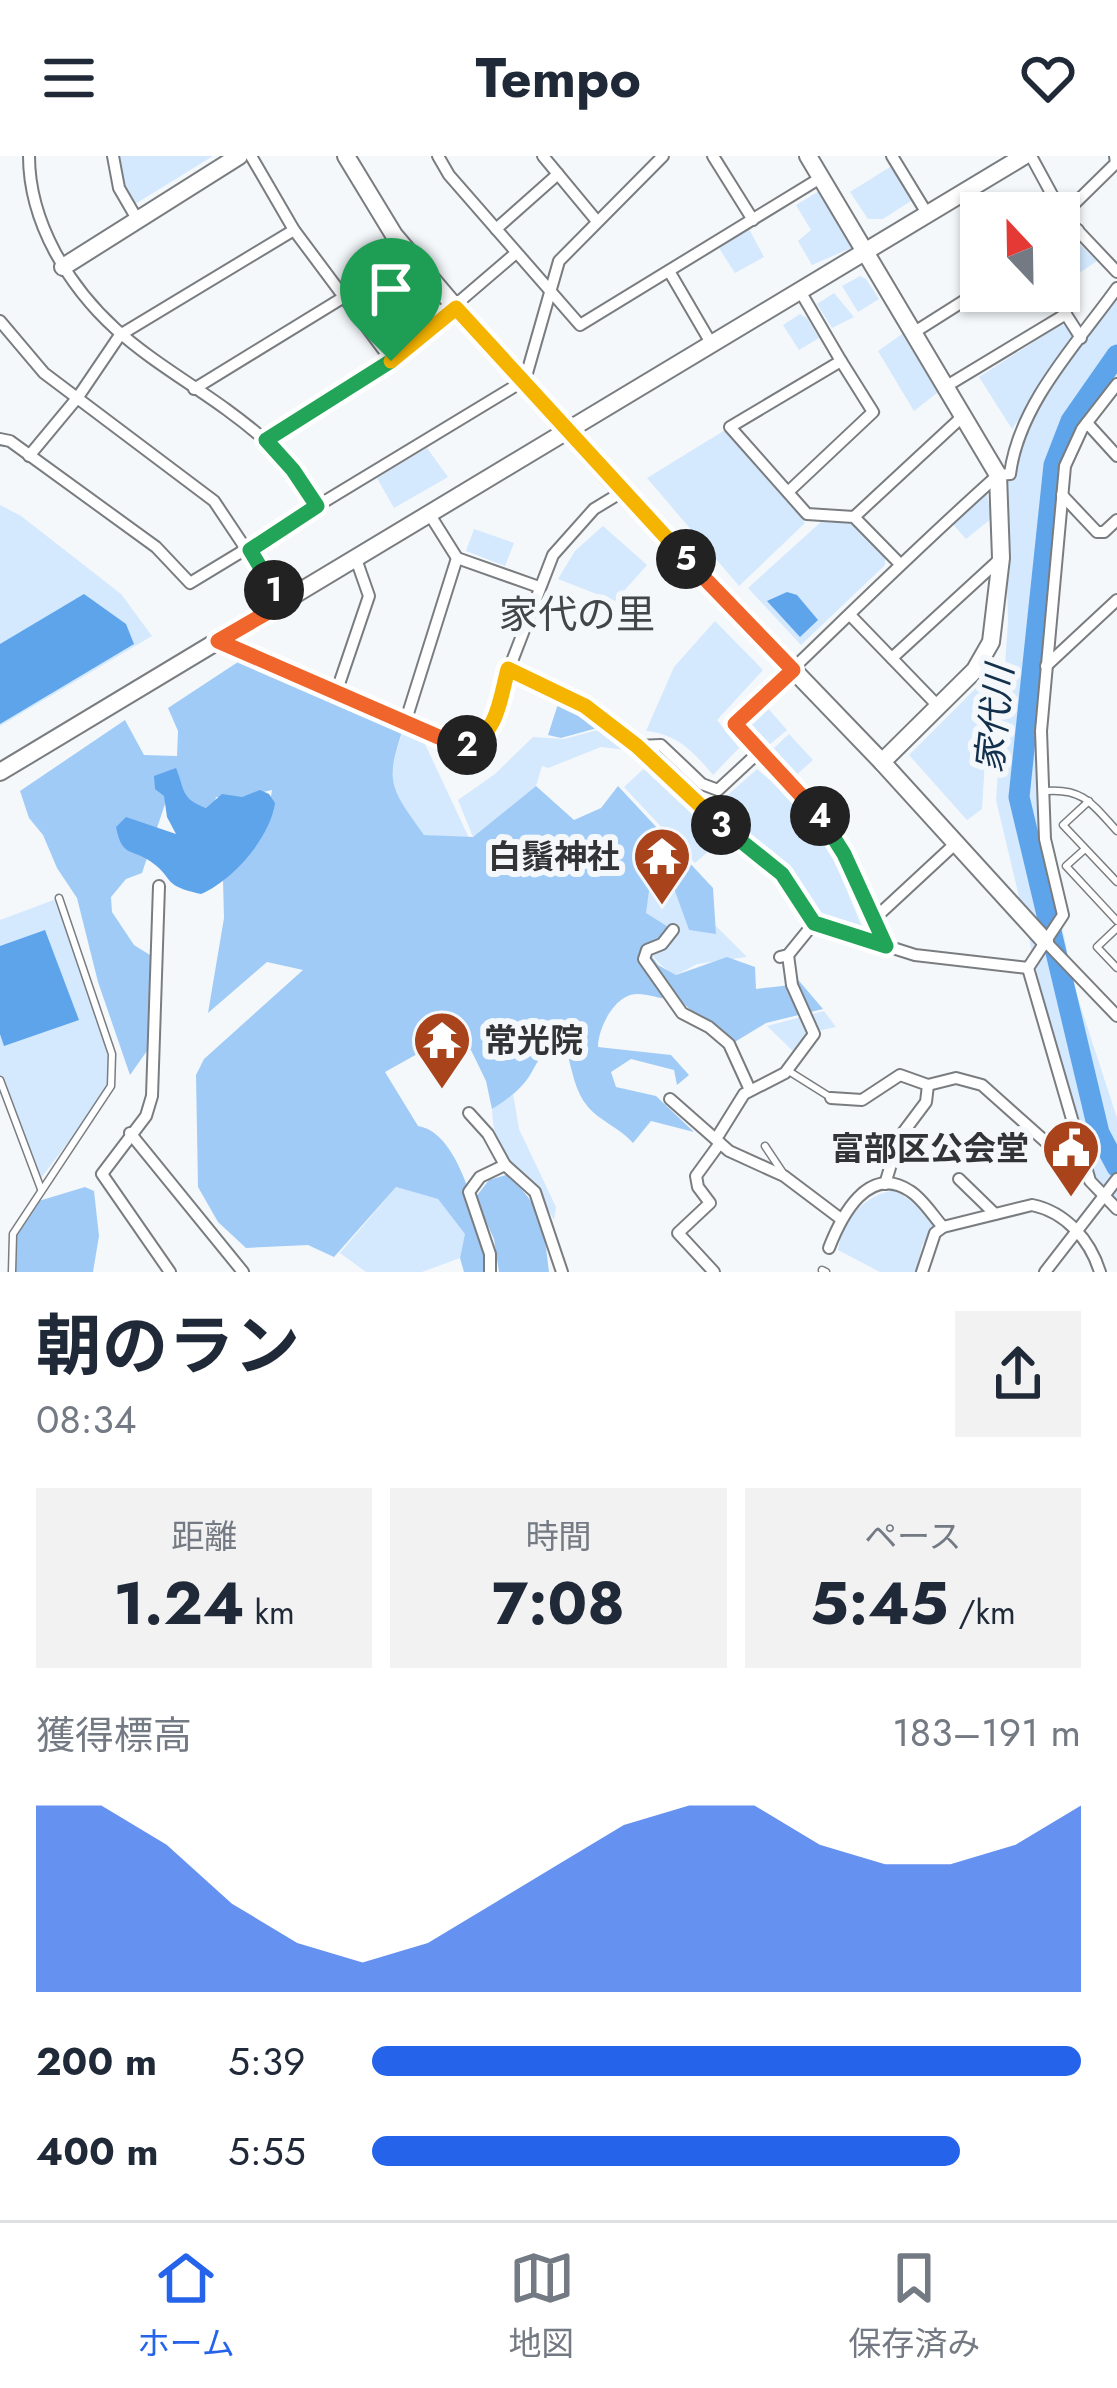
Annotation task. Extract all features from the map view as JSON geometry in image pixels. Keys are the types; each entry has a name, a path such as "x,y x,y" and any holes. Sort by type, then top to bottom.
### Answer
{"street":[{"path":"29,156 29,184 44,231 77,291 120,335 266,440 317,506"},
{"path":"112,156 118,188 137,219"},
{"path":"63,266 239,156"},
{"path":"250,156 294,230 391,361"},
{"path":"346,156 394,235 456,308 622,492 1117,1016"},
{"path":"438,156 580,325 822,177"},
{"path":"543,156 596,220"},
{"path":"0,439 156,547 190,583 524,380 559,261 663,156"},
{"path":"713,156 753,220"},
{"path":"808,156 998,475 1000,558 991,642 976,670 882,762"},
{"path":"892,156 928,214"},
{"path":"0,772 1028,156 1049,192"},
{"path":"1080,199 1116,164 1115,156"},
{"path":"496,229 558,174"},
{"path":"29,456 78,397 120,335 294,230"},
{"path":"1080,232 1117,272"},
{"path":"266,440 391,361 516,253"},
{"path":"669,271 711,344"},
{"path":"886,946 829,825 735,724 851,616 899,563 998,475 1010,474 1014,442 1042,392 1117,288"},
{"path":"788,493 873,412 800,291"},
{"path":"194,389 344,297"},
{"path":"913,333 960,303"},
{"path":"945,387 1066,314 1081,338"},
{"path":"0,321 44,373 214,501 282,604"},
{"path":"841,361 730,427 807,514 854,517 899,563"},
{"path":"1117,384 1067,458 1041,731 1045,839 1064,915 1028,968 1090,1181 1117,1209"},
{"path":"854,517 963,416"},
{"path":"1087,423 1117,456"},
{"path":"218,641 457,745 469,745 490,729 553,555 574,529 622,492"},
{"path":"1062,495 1097,532 1117,520"},
{"path":"430,515 457,558 538,587"},
{"path":"405,723 457,558"},
{"path":"892,658 1000,558"},
{"path":"336,693 369,596 356,559"},
{"path":"1046,666 1117,601"},
{"path":"851,616 938,706"},
{"path":"508,669 585,706 637,746 730,834 782,874 814,923 915,955 1028,968"},
{"path":"637,746 661,745 702,784 718,790 760,752"},
{"path":"874,920 956,843"},
{"path":"159,886 152,1096 146,1116 102,1174 170,1272"},
{"path":"714,1272 678,1233 710,1203 696,1176 744,1094 788,1070 814,1034 784,956 814,923"},
{"path":"673,930 662,944 647,950 644,959 674,1005 728,1044 751,1090"},
{"path":"831,1098 862,1100 900,1075 928,1084 956,1078 982,1085 1047,1143 1077,1141"},
{"path":"885,1184 899,1138 926,1102 928,1084"},
{"path":"670,1099 718,1141 755,1166 784,1176 841,1219"},
{"path":"470,1113 505,1165 535,1192 562,1272"},
{"path":"130,1133 243,1272"},
{"path":"490,1272 490,1254 469,1192 480,1178 505,1165"},
{"path":"959,1179 995,1214"},
{"path":"1045,1272 1117,1179"},
{"path":"829,1249 841,1219 863,1191 885,1184 911,1191 943,1228"},
{"path":"922,1272 935,1234 943,1228 1031,1205 1045,1208 1078,1231 1093,1251 1100,1272"}],"lane":[{"path":"1042,791 1069,789 1089,801 1117,831"},
{"path":"1089,801 1063,825 1117,882"},
{"path":"1085,849 1066,866 1117,925 1097,947 1117,968"},
{"path":"12,1272 14,1234 111,1086 112,1054 59,898"},
{"path":"788,1070 831,1098"},
{"path":"0,1080 40,1189"},
{"path":"765,1146 784,1176"}],"shaded area":[{"path":"114,156 213,156 132,206 119,190"},
{"path":"890,167 914,199 883,219 868,219 850,192"},
{"path":"819,191 858,245 812,265 798,241 811,230 796,205"},
{"path":"749,229 764,257 735,273 719,248"},
{"path":"1080,245 1097,261 1080,273"},
{"path":"395,255 416,280 369,319 347,292"},
{"path":"860,276 879,299 858,312 842,286"},
{"path":"1117,292 1117,380 1065,466 1052,571 1041,825 1075,989 1117,1118 1117,1208 1088,1175 1077,1141 996,800 1008,621 1004,482 1019,434"},
{"path":"834,293 854,317 832,328 817,304"},
{"path":"800,314 819,338 799,350 783,325"},
{"path":"1062,324 1075,334 1074,339 1012,429 979,377"},
{"path":"902,334 938,392 914,411 878,351"},
{"path":"730,427 805,523 739,586 647,478"},
{"path":"427,448 448,477 394,508 377,478"},
{"path":"986,491 992,518 966,539 952,523"},
{"path":"0,505 121,594 152,636 0,726"},
{"path":"822,521 853,523 885,557 885,565 801,645 748,588"},
{"path":"603,526 647,565 615,601 558,579 575,551"},
{"path":"474,529 514,543 505,566 466,551"},
{"path":"787,592 797,595 818,620 800,637 767,601"},
{"path":"84,594 126,624 134,644 0,724 0,644"},
{"path":"715,621 763,670 717,720 739,748 713,775 684,746 646,731 674,667"},
{"path":"241,660 368,713 405,723 394,758 394,782 424,835 473,837 536,786 574,820 601,808 618,786 713,888 716,934 689,930 671,880 650,884 646,913 673,930 647,950 658,965 676,975 727,957 755,967 756,989 791,985 794,975 823,1009 766,1023 733,1043 677,998 629,995 605,1022 598,1047 671,1055 689,1075 677,1085 674,1070 631,1059 611,1072 616,1087 656,1096 694,1132 651,1121 633,1143 588,1107 567,1052 554,1045 523,1085 492,1109 486,1081 471,1050 433,1071 419,1053 385,1072 418,1126 433,1132 457,1162 489,1261 487,1272 464,1272 460,1258 465,1234 438,1199 396,1187 334,1257 308,1245 246,1248 218,1222 198,1187 196,1075 204,1059 303,970 267,962 208,1013 224,918 223,880 258,841 272,790 216,797 214,805 206,808 188,802 176,771 142,873 126,879 111,897 112,912 134,945 150,955 156,976 154,1041 130,1075 98,982 77,898 29,818 20,791 125,720 144,755 177,756 178,731 168,708"},
{"path":"981,683 989,693 982,809 967,820 909,755"},
{"path":"566,703 601,727 561,738 548,735 558,704"},
{"path":"766,706 787,730 768,746 748,727"},
{"path":"605,728 635,751 601,747 548,768 542,766 536,786 473,837 458,800 495,774 533,737 564,739"},
{"path":"403,731 424,742 469,838 424,835 404,809 393,775"},
{"path":"789,734 813,760 795,776 771,751"},
{"path":"649,764 726,836 695,863 624,787"},
{"path":"176,768 188,797 206,808 222,794 242,797 260,790 275,803 266,830 248,856 201,894 174,884 150,861 128,850 116,827 126,817 176,834 164,796 155,789 154,776"},
{"path":"757,769 828,845 862,927 816,912 786,865 712,809"},
{"path":"672,880 689,930 716,933 715,925 747,957 697,964 676,975 654,957 646,936 650,884"},
{"path":"59,898 112,1054 111,1086 38,1182 0,1077 0,920"},
{"path":"45,930 79,1020 4,1046 0,946"},
{"path":"824,1011 836,1027 813,1032 795,1053 767,1026"},
{"path":"513,1093 519,1129 556,1207 554,1220 499,1148 492,1109"},
{"path":"506,1175 527,1196 539,1218 549,1272 499,1272 494,1239 475,1198 489,1180"},
{"path":"85,1187 94,1191 99,1236 93,1272 9,1272 13,1234 32,1203"},
{"path":"396,1187 438,1199 466,1234 460,1258 422,1272 366,1272 340,1253"},
{"path":"895,1190 934,1226 922,1246 916,1272 880,1272 838,1250 856,1211 874,1197"}],"waterway":[{"name":"家代川","path":"1117,355 1071,421 1054,465 1019,797 1099,1133 1117,1167"}],"place":[{"name":"白鬚神社","path":"662,907"},
{"name":"常光院","path":"442,1091"},
{"name":"富部区公会堂","path":"1071,1199"}],"district":[{"name":"家代の里","path":"577,614"}],"route":[{"path":"456,308 622,492 793,670 735,724 829,825 886,946 814,923 782,874 730,834 637,746 585,706 508,669 490,729 469,745 457,745 218,641 282,604 250,550 317,506 266,440 391,361 456,308"}]}
